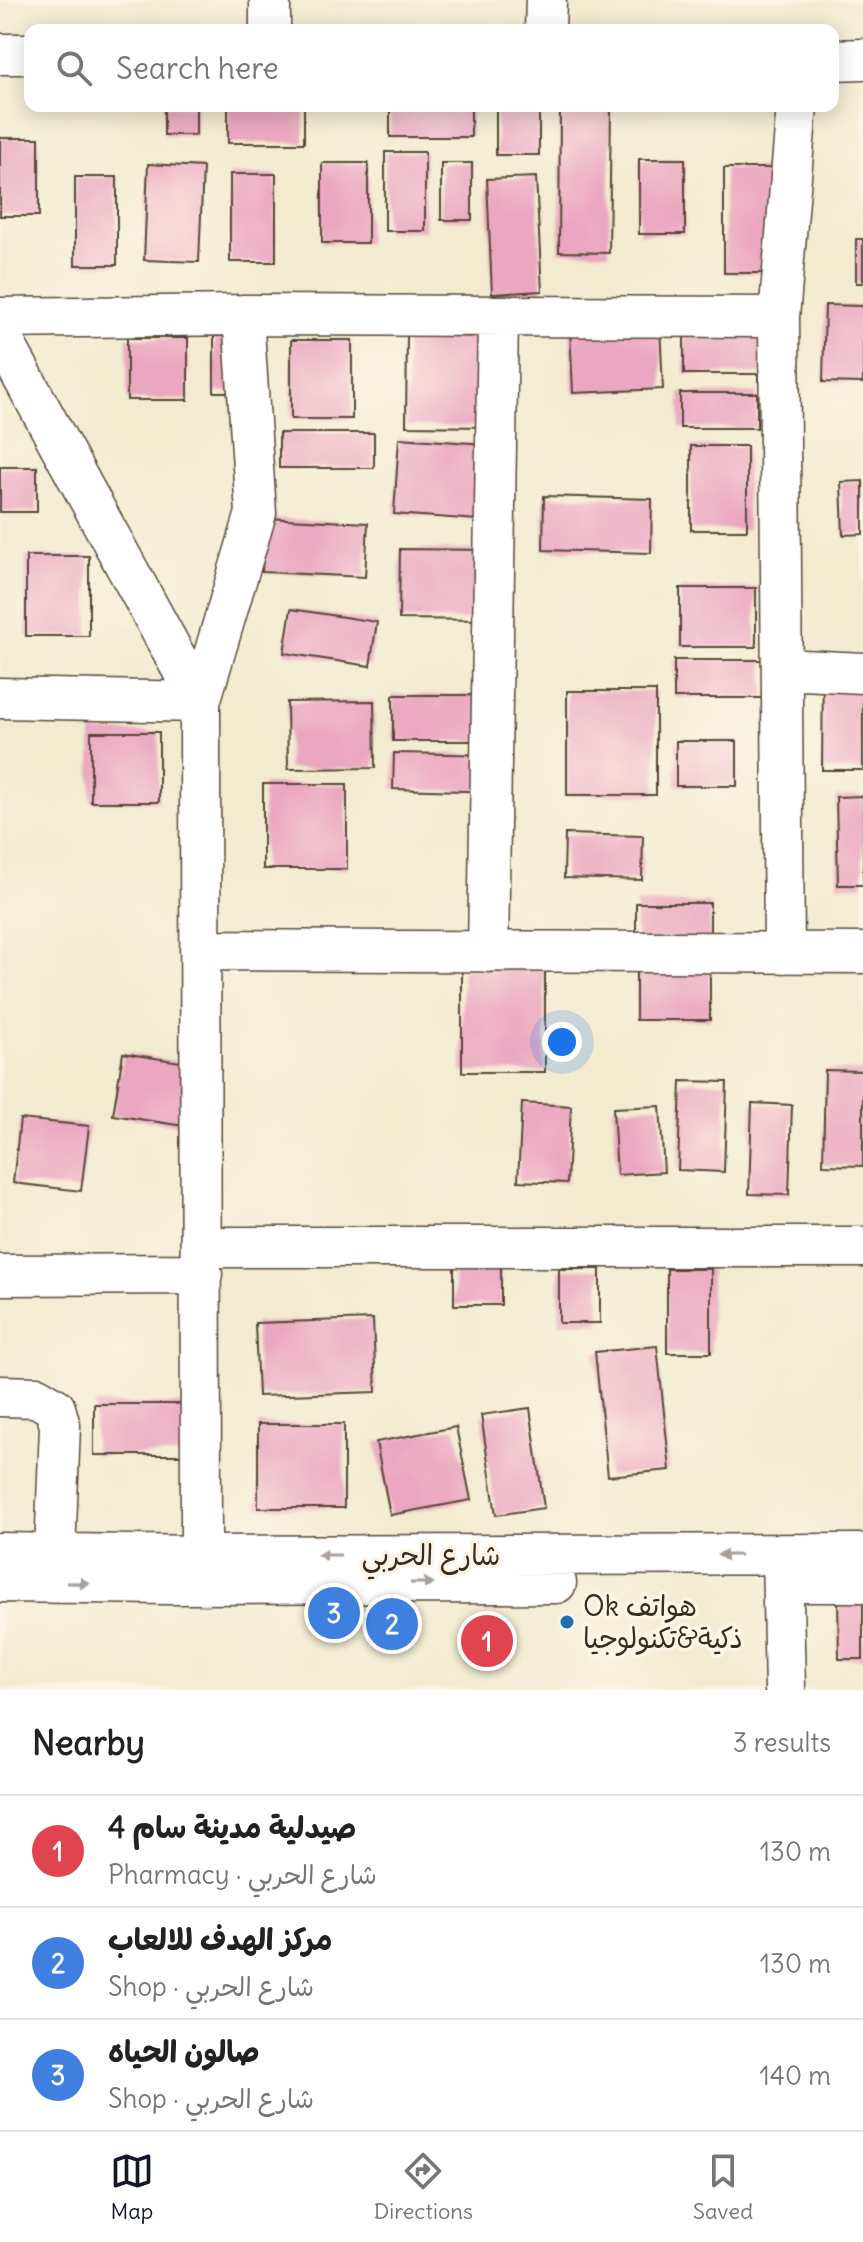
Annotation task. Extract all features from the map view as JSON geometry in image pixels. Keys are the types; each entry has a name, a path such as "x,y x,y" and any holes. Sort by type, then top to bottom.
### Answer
{"street":[{"path":"270,0 270,24"},
{"path":"545,24 546,0"},
{"path":"0,54 24,54"},
{"path":"839,60 863,59"},
{"path":"784,953 779,317 796,112"},
{"path":"200,702 2,336 243,315 779,317"},
{"path":"201,1556 200,702 256,513 243,315"},
{"path":"488,952 498,318"},
{"path":"782,669 863,673"},
{"path":"0,698 200,702"},
{"path":"200,950 863,953"},
{"path":"0,1275 202,1261 863,1247"},
{"path":"0,1396 37,1397 55,1408 60,1426 55,1553"},
{"name":"شارع الحربي","path":"0,1553 783,1568 863,1582"},
{"name":"شارع الحربي","path":"0,1582 167,1584 783,1568 863,1554"},
{"path":"783,1568 785,1690"}],"building":[{"path":"164,112 196,112 196,135 164,135"},
{"path":"228,112 304,112 304,143 228,143"},
{"path":"390,112 471,112 471,137 390,137"},
{"path":"496,112 539,112 539,155 496,155"},
{"path":"560,112 611,112 609,253 559,252"},
{"path":"0,138 39,138 39,216 0,216"},
{"path":"385,152 425,152 425,231 385,231"},
{"path":"639,159 685,159 685,234 639,234"},
{"path":"322,163 368,163 368,243 322,243"},
{"path":"441,163 472,163 472,220 441,220"},
{"path":"148,164 203,167 199,262 144,260"},
{"path":"724,168 781,168 781,273 724,273"},
{"path":"230,174 276,174 276,262 230,262"},
{"path":"75,177 117,177 117,265 75,265"},
{"path":"536,177 542,291 492,294 487,179"},
{"path":"856,239 863,239 863,283 856,283"},
{"path":"825,305 863,306 863,383 823,382"},
{"path":"684,318 796,318 796,374 684,374"},
{"path":"214,322 261,322 261,392 214,392"},
{"path":"660,325 663,389 573,393 570,329"},
{"path":"407,335 488,337 487,427 406,426"},
{"path":"127,338 188,338 188,400 127,400"},
{"path":"291,340 352,340 352,419 291,419"},
{"path":"680,393 757,393 757,428 680,428"},
{"path":"279,433 374,433 374,468 279,468"},
{"path":"399,438 513,446 507,522 394,514"},
{"path":"691,446 747,446 747,530 691,530"},
{"path":"0,467 37,467 37,512 0,512"},
{"path":"863,481 863,534 843,535 841,482"},
{"path":"544,496 652,499 651,553 543,550"},
{"path":"265,518 368,523 365,577 262,572"},
{"path":"400,549 489,550 488,620 399,619"},
{"path":"26,556 89,556 89,636 26,636"},
{"path":"680,588 756,588 756,647 680,647"},
{"path":"291,609 377,622 370,666 284,653"},
{"path":"674,660 764,660 764,698 674,698"},
{"path":"823,668 863,669 863,770 822,770"},
{"path":"567,691 656,691 656,795 567,795"},
{"path":"393,695 502,695 502,741 393,741"},
{"path":"374,701 375,768 288,769 287,702"},
{"path":"91,732 159,732 159,802 91,802"},
{"path":"676,741 737,741 737,786 676,786"},
{"path":"394,753 501,755 500,792 393,789"},
{"path":"263,784 347,784 347,869 263,869"},
{"path":"863,796 863,885 838,885 836,797"},
{"path":"565,834 643,836 642,880 564,878"},
{"path":"636,903 710,903 710,1020 636,1020"},
{"path":"462,968 545,968 545,1072 462,1072"},
{"path":"123,1053 193,1064 184,1126 113,1115"},
{"path":"825,1070 863,1071 863,1166 823,1165"},
{"path":"681,1081 727,1082 724,1172 678,1170"},
{"path":"522,1103 571,1106 567,1183 518,1181"},
{"path":"752,1103 792,1105 789,1195 749,1194"},
{"path":"660,1106 664,1172 617,1175 613,1108"},
{"path":"20,1119 89,1126 81,1191 13,1183"},
{"path":"454,1258 501,1258 501,1305 454,1305"},
{"path":"559,1269 600,1269 600,1323 559,1323"},
{"path":"667,1269 711,1269 711,1353 667,1353"},
{"path":"373,1319 376,1392 258,1396 255,1323"},
{"path":"657,1346 670,1470 608,1476 595,1352"},
{"path":"94,1404 182,1404 182,1455 94,1455"},
{"path":"530,1408 544,1508 496,1515 481,1415"},
{"path":"258,1424 344,1424 344,1508 258,1508"},
{"path":"456,1427 471,1500 390,1515 376,1442"},
{"path":"838,1594 863,1594 863,1659 839,1659"}],"place":[{"name":"صالون الحياه","path":"334,1613"},
{"name":"Ok هواتف ذكية&تكنولوجيا","path":"567,1622"},
{"name":"مركز الهدف للالعاب","path":"392,1624"},
{"name":"صيدلية مدينة سام 4","path":"487,1641"}]}
